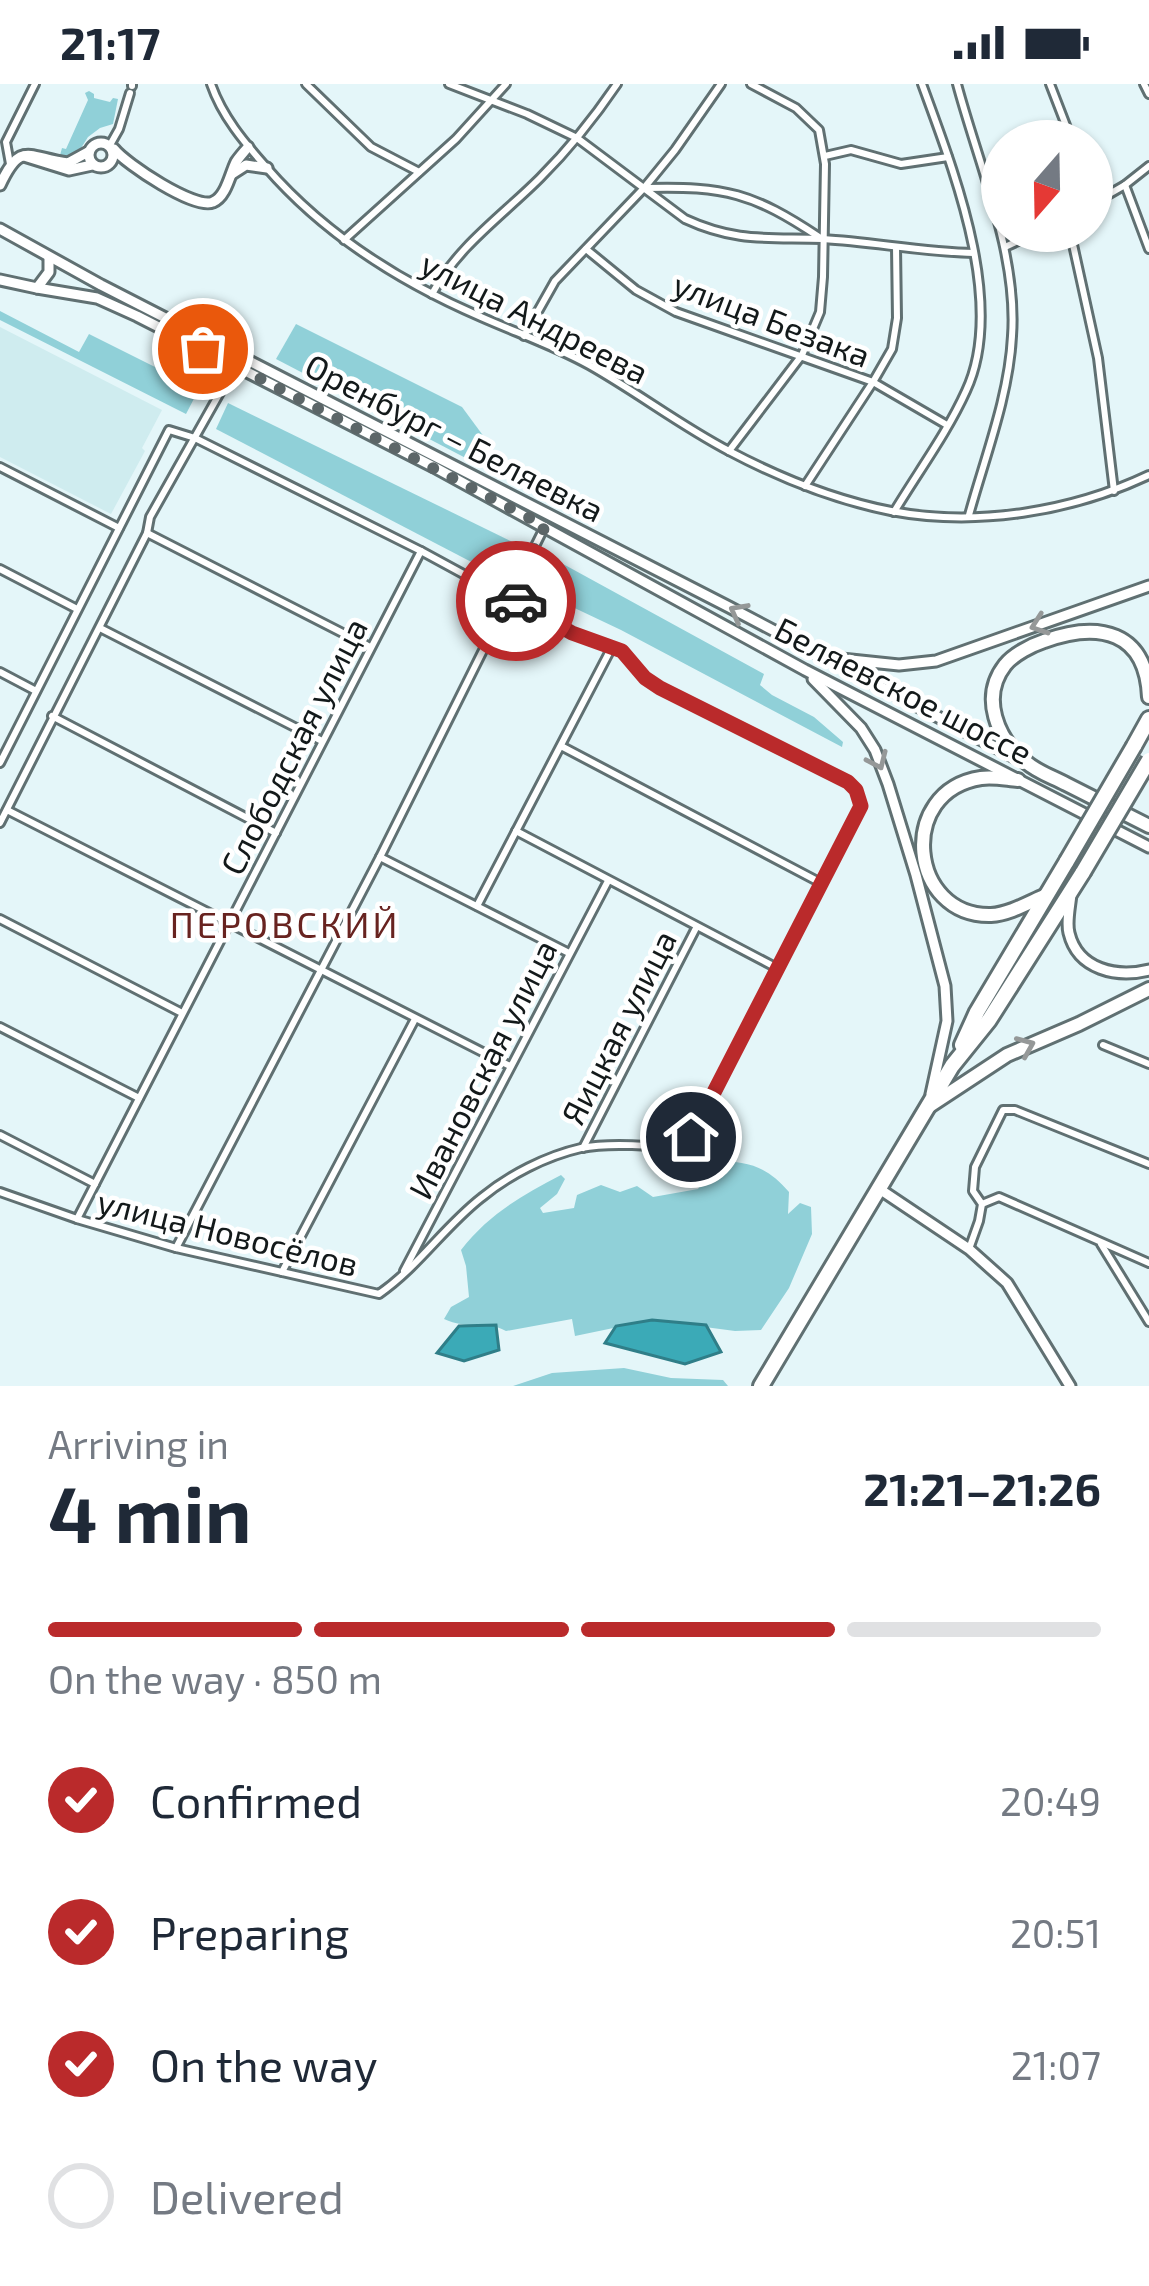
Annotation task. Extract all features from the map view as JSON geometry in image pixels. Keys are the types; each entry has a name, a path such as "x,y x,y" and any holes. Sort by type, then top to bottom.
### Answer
{"highway":[{"path":"761,1386 952,1066 976,1012 1148,721"},
{"path":"952,1066 989,1020 1071,893 1149,760"}],"main road":[{"path":"0,185 14,159 36,154 68,163 99,144 210,204 218,200 248,146"},
{"path":"108,164 114,156 112,147"},
{"path":"88,152 92,165"},
{"path":"24,156 69,170 131,165"},
{"path":"232,175 246,166 267,169"},
{"name":"Оренбург – Беляевка","path":"0,229 644,565"},
{"path":"37,288 49,272 49,257"},
{"name":"Оренбург – Беляевка","path":"0,280 97,298 637,577"},
{"name":"Беляевское шоссе","path":"644,565 1149,826"},
{"name":"Беляевское шоссе","path":"637,577 805,670 1149,847"},
{"path":"820,656 898,665 936,661 1149,586"},
{"path":"1028,764 1007,743 994,720 992,693 1006,664 1031,645 1087,630 1115,635 1141,656 1148,680 1148,721"},
{"path":"805,670 861,728 875,750 934,940 947,1021 927,1108"},
{"path":"1018,780 979,778 952,789 938,801 922,833 924,866 937,890 956,906 978,913 993,915 1044,896"},
{"path":"1071,893 1068,932 1078,952 1113,974 1149,970"},
{"path":"927,1108 1007,1054 1149,989"},
{"path":"878,1188 969,1249 1007,1282 1070,1386"}],"street":[{"path":"10,164 6,142 34,84"},
{"name":"улица Андреева","path":"211,84 226,118 267,169 344,240 432,294 585,363 729,451 805,486 894,512 969,515 1058,508 1149,475"},
{"path":"306,84 370,146 419,172"},
{"path":"449,84 577,138 685,219 727,235 974,253"},
{"path":"477,84 494,100"},
{"path":"344,240 506,84"},
{"path":"432,294 454,258 577,138 617,84"},
{"path":"524,336 555,281 644,188 721,84"},
{"path":"729,451 802,356 820,312 825,156 819,130 809,117 751,84"},
{"path":"894,512 968,388 981,342 982,300 974,253 922,84"},
{"path":"957,84 981,166"},
{"path":"1050,84 1064,120"},
{"path":"1144,84 1149,94"},
{"path":"112,147 131,88"},
{"path":"825,156 851,150 901,164 948,157"},
{"path":"1113,191 1149,166"},
{"path":"1125,184 1149,249"},
{"path":"644,188 699,187 742,195 780,211 822,239"},
{"path":"805,486 892,349 897,318 896,247"},
{"name":"улица Безака","path":"586,249 636,290 676,312 873,382 947,425"},
{"path":"969,515 1005,384 1012,335 1006,252"},
{"path":"1075,252 1098,358 1114,491"},
{"path":"0,823 100,628 159,499 236,366"},
{"path":"0,763 169,430 196,438 421,551 572,633 627,654 645,678 660,688 848,782 861,806 777,968 516,831"},
{"path":"0,467 119,527"},
{"path":"176,1248 380,857 545,526"},
{"path":"147,532 370,647"},
{"name":"Слободская улица","path":"77,1219 421,551"},
{"path":"0,569 78,609"},
{"path":"100,628 322,741"},
{"path":"477,906 612,647"},
{"path":"0,672 36,691"},
{"path":"52,716 277,833"},
{"path":"561,746 821,883"},
{"path":"7,810 510,1066"},
{"path":"380,857 569,953"},
{"name":"Ивановская улица","path":"400,1280 608,881"},
{"path":"0,919 182,1013"},
{"name":"Яицкая улица","path":"583,1148 696,928"},
{"name":"улица Новосёлов","path":"0,1192 176,1248 380,1294 400,1280 481,1198 529,1167 583,1148 684,1150 777,968"},
{"path":"282,1272 415,1019"},
{"path":"0,1027 139,1098"},
{"path":"1103,1046 1149,1064"},
{"path":"969,1249 982,1204 973,1191 975,1167 1003,1110 1015,1110 1149,1164"},
{"path":"0,1135 95,1184"},
{"path":"982,1204 999,1197 1149,1262"},
{"path":"1099,1241 1149,1322"},
{"path":"1110,1260 1122,1251"}],"shaded area":[{"path":"89,91 94,98 118,99 113,124 88,137 76,156 59,159 88,100 85,93"},
{"path":"0,311 79,352 89,334 199,389 186,414 0,320"},
{"path":"296,324 462,407 490,445 481,466 276,359"},
{"path":"0,327 162,410 111,514 0,457"},
{"path":"228,403 523,547 506,580 216,429"},
{"path":"543,553 764,674 760,685 814,717 843,742 842,747 526,585"},
{"path":"690,1162 747,1164 773,1176 789,1192 788,1214 800,1203 811,1207 812,1234 789,1288 761,1330 652,1320 575,1336 572,1319 506,1331 444,1319 451,1307 469,1297 461,1250 494,1216 532,1191 561,1175 565,1179 557,1194 540,1208 543,1213 574,1208 577,1195 601,1185 620,1192 637,1186 653,1197 698,1189 704,1180 700,1171 679,1170"},
{"path":"652,1320 706,1325 721,1352 685,1364 605,1343 616,1326"},
{"path":"496,1325 499,1350 464,1361 437,1353 459,1326"},
{"path":"624,1368 671,1378 723,1380 728,1386 513,1386 552,1373"}],"way so far":[{"path":"203,349 545,526 511,598 516,601"}],"district":[{"name":"ПЕРОВСКИЙ","path":"285,923"}],"route":[{"path":"516,601 572,633 622,651 660,688 848,782 860,796 861,806 691,1137"}]}
